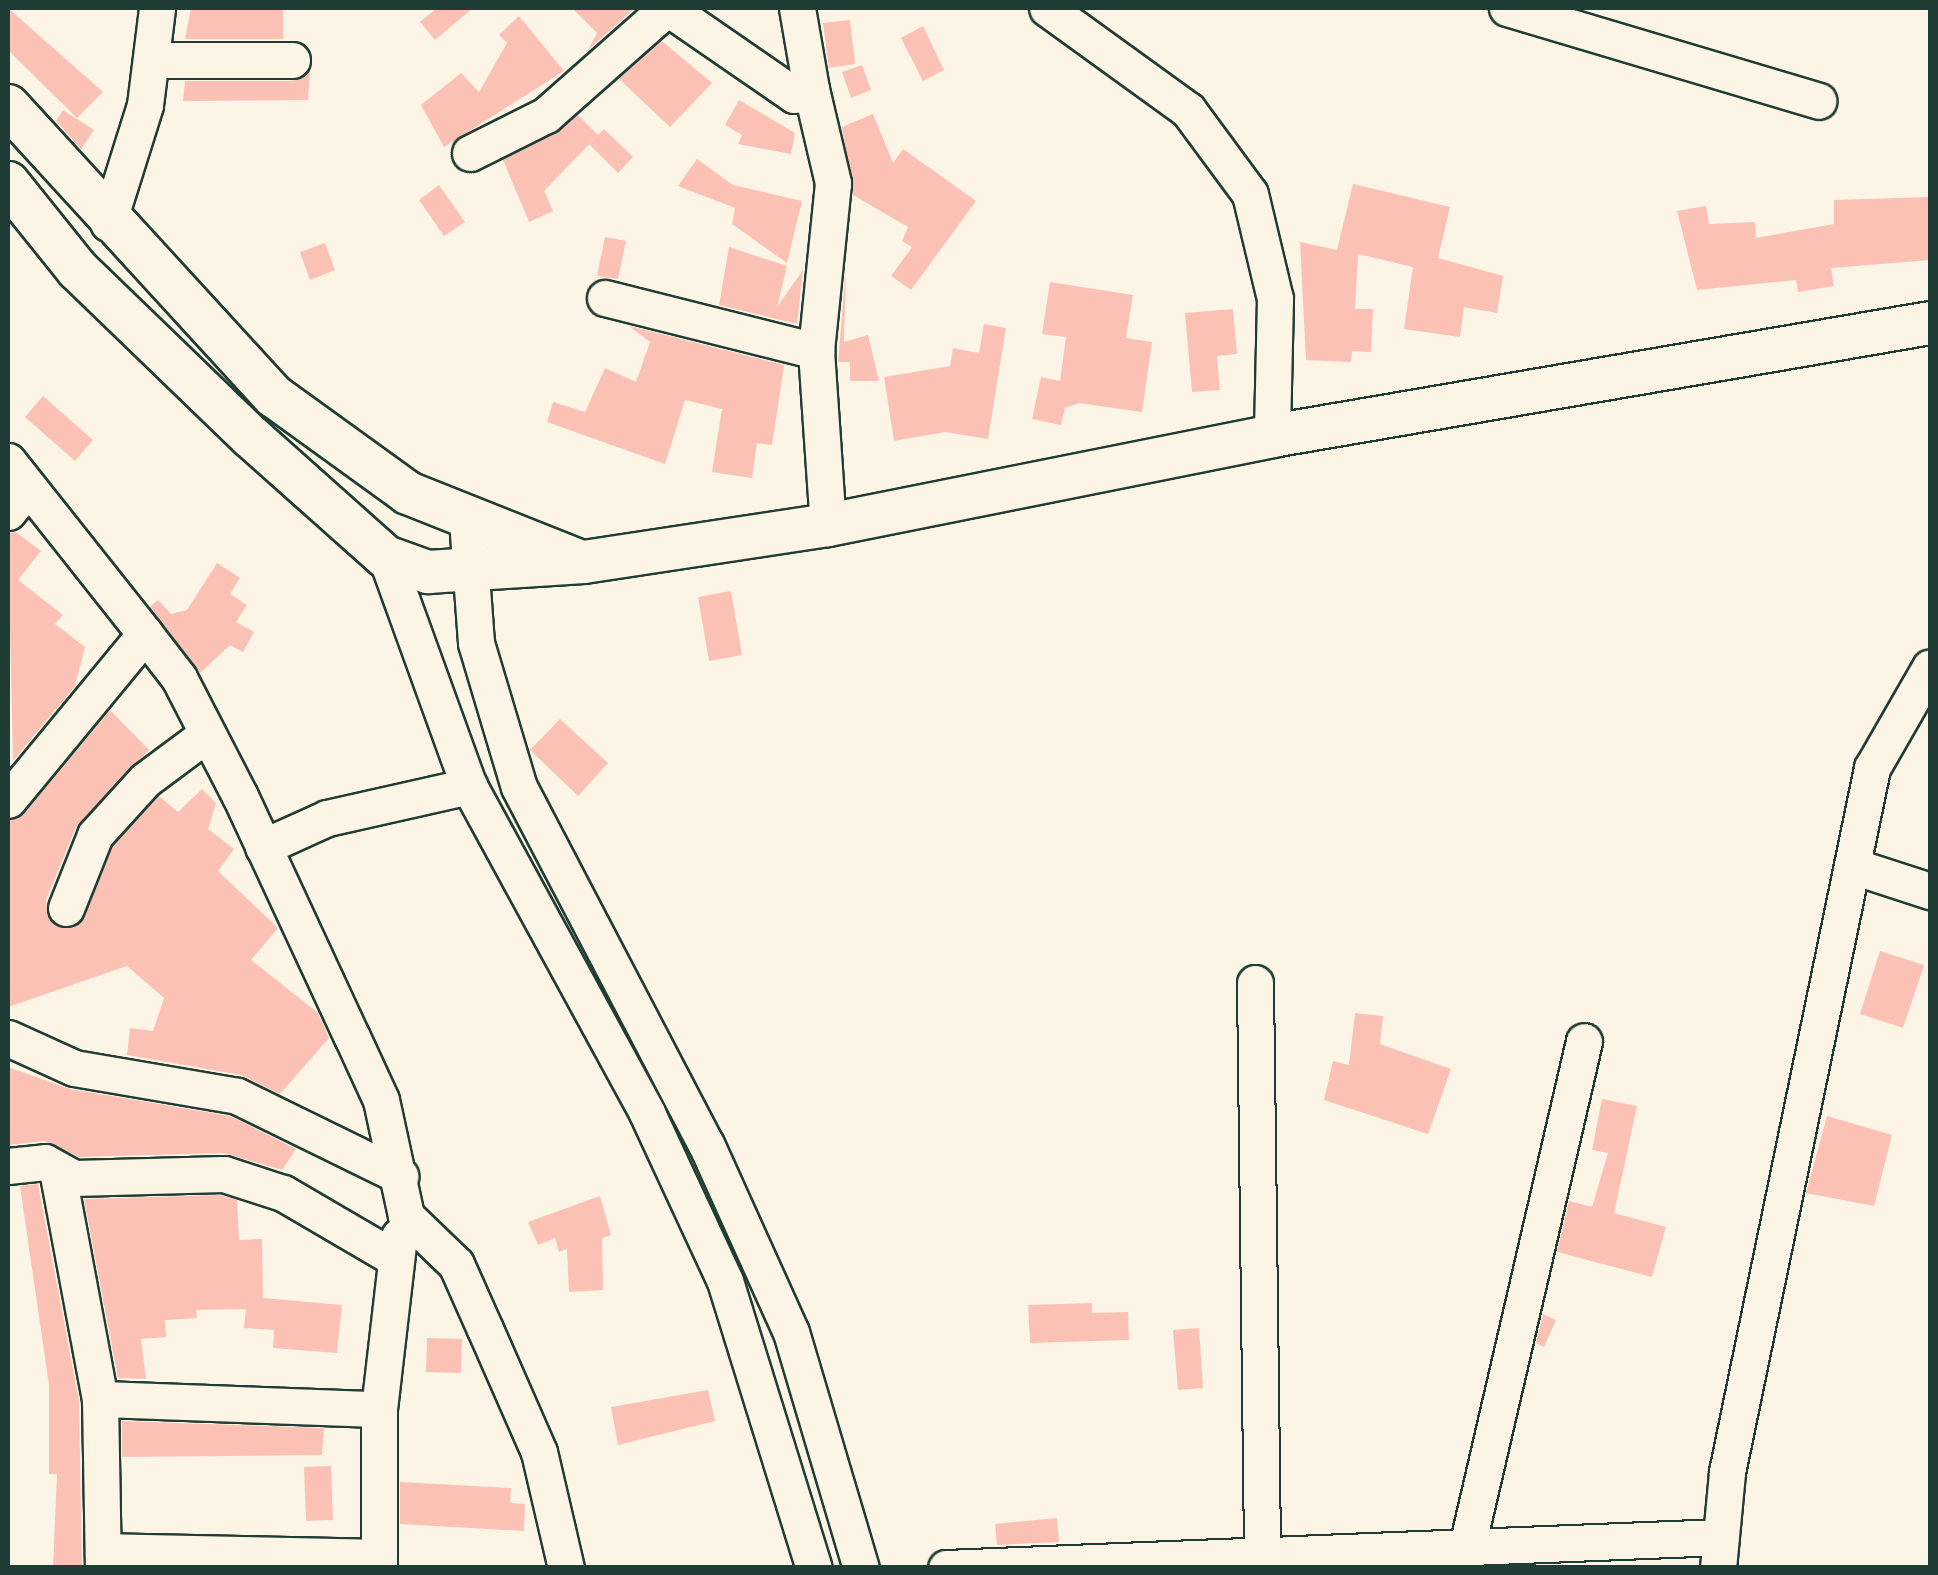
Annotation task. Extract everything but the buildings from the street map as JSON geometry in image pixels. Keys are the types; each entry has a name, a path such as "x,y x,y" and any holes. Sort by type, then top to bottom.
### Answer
{"main road":[{"path":"8,106 108,223 274,396 408,493 466,520 584,562"},
{"path":"8,183 78,270 386,557 468,574 584,562 828,524 1272,436 1930,323"}],"street":[{"path":"108,223 154,60 157,8"},
{"path":"470,153 546,115 667,8 758,78 794,95 810,88"},
{"path":"797,8 810,88 833,183 816,351 828,524"},
{"path":"1047,8 1188,110 1250,194 1275,300 1272,436"},
{"path":"1507,8 1818,101"},
{"path":"154,60 292,60"},
{"path":"605,298 816,351"},
{"path":"8,1166 46,1162 58,1174 100,1398 103,1559 379,1562 379,1409 392,1256 406,1216 380,1100 263,846 203,737 179,678 145,634 14,487"},
{"path":"466,520 468,574 489,703 519,787 706,1144 791,1332 861,1568"},
{"path":"386,557 469,786 647,1113 725,1281 814,1568"},
{"path":"8,800 145,634"},
{"path":"946,1568 1262,1549 1468,1542 1719,1552 1856,867 1872,768 1930,667"},
{"path":"66,908 95,835 144,780 203,737"},
{"path":"263,846 327,818 469,786"},
{"path":"1856,867 1930,891"},
{"path":"1256,983 1262,1549"},
{"path":"8,1038 74,1068 236,1096 400,1176"},
{"path":"1468,1542 1584,1040"},
{"path":"58,1174 224,1174 284,1193 392,1256"},
{"path":"406,1216 456,1264 539,1452 566,1568"},
{"path":"100,1398 379,1409"}]}
